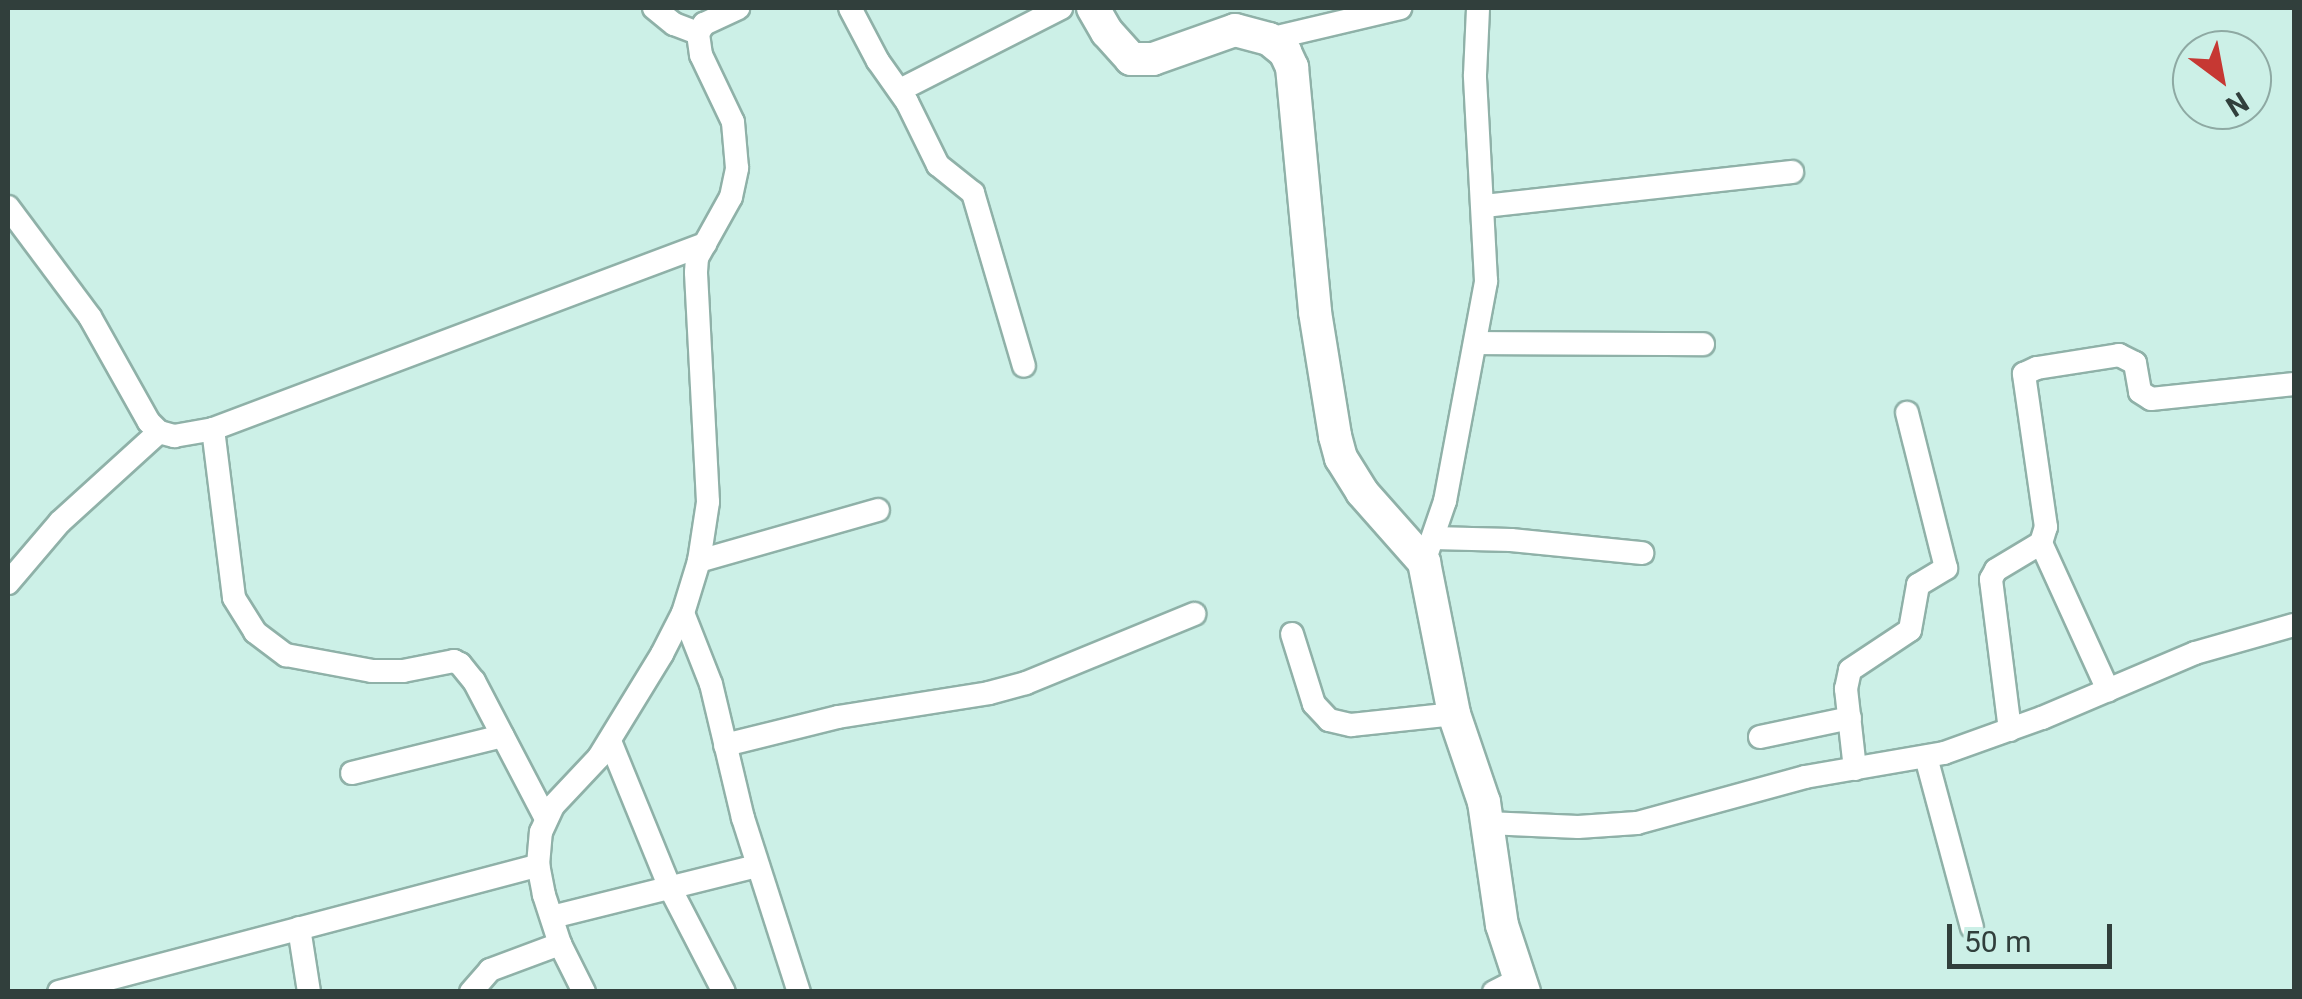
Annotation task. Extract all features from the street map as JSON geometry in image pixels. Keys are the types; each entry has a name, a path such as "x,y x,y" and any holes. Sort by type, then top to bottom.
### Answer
{"street":[{"path":"654,8 674,24 698,33"},
{"path":"584,992 560,944 538,865 546,819 610,740 683,613 700,561 708,502 696,272 705,244 731,198 737,168 733,122 702,55 698,33 704,24 739,8"},
{"path":"850,8 900,90 938,166 973,193 1024,366"},
{"path":"900,90 1061,8"},
{"path":"1094,8 1107,32 1132,59 1154,59 1234,30 1269,39 1284,52 1292,67 1315,312 1334,436 1341,458 1362,492 1429,550 1511,540 1642,553"},
{"path":"1269,39 1400,8"},
{"path":"1478,8 1475,75 1486,281 1445,502 1429,550 1454,714 1487,822 1494,891 1512,987"},
{"path":"1484,206 1792,172"},
{"path":"8,207 90,318 158,432"},
{"path":"8,583 60,522 158,432 192,436 213,429 705,244"},
{"path":"1476,343 1703,344"},
{"path":"2010,730 1991,579 2000,567 2041,542 2046,527 2041,472 2022,378 2029,370 2126,356 2135,364 2140,392 2151,399 2294,384"},
{"path":"1855,769 1850,670 1910,630 1918,585 1946,568 1907,413"},
{"path":"213,429 234,598 256,632 286,655 372,670 403,671 454,661 474,681 546,819"},
{"path":"700,561 878,510"},
{"path":"2041,542 2108,690"},
{"path":"683,613 710,684 758,866 783,932 799,992"},
{"path":"725,745 838,718 960,700 1026,683 1194,614"},
{"path":"1487,822 1564,827 1637,823 1774,784 1926,757 2010,730 2195,653 2294,625"},
{"path":"1292,634 1314,704 1329,720 1351,725 1454,714"},
{"path":"1760,737 1850,718"},
{"path":"352,773 503,736"},
{"path":"610,740 670,888 724,992"},
{"path":"1926,757 1972,927"},
{"path":"58,992 538,865"},
{"path":"552,917 758,866"},
{"path":"299,928 309,992"},
{"path":"471,992 490,970 560,944"}]}
